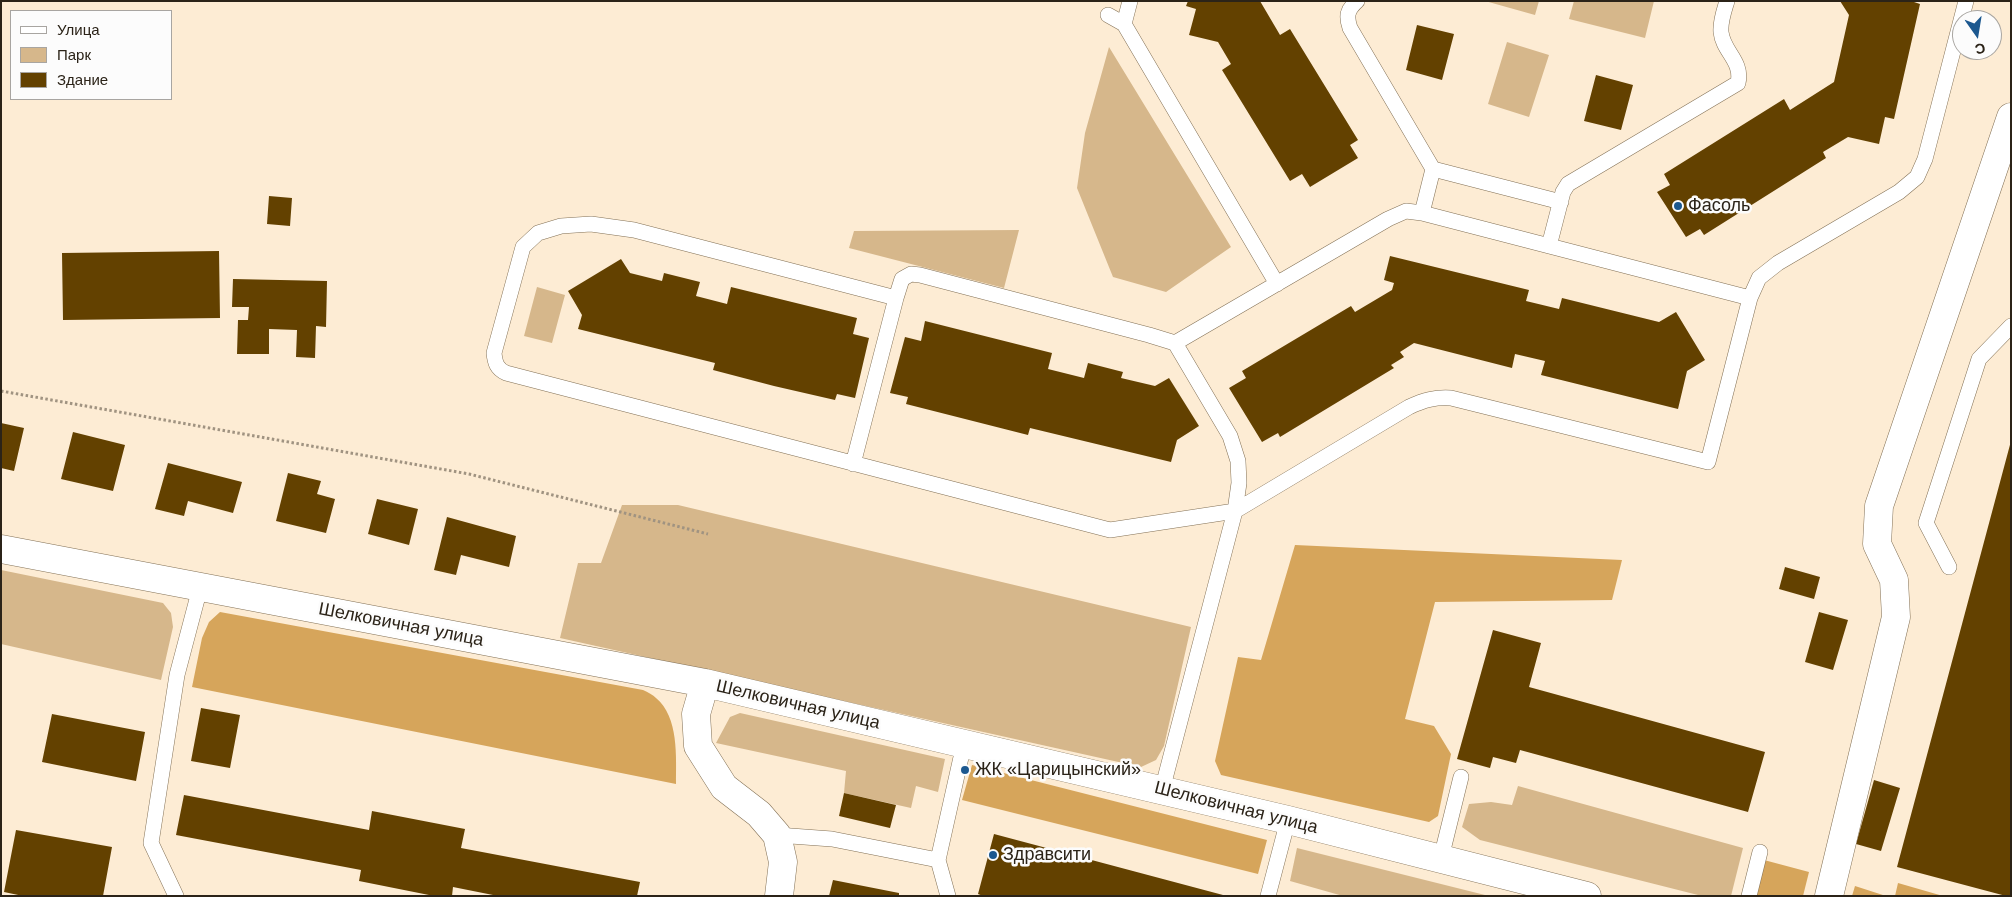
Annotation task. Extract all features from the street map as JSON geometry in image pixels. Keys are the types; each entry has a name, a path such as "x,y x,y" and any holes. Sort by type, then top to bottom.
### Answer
{"street":[{"path":"1829,896 1896,617 1894,580 1877,544 1879,506 2009,128"},
{"name":"Шелковичная улица","path":"1,549 705,683 1288,820 1587,896"},
{"path":"705,683 696,714 698,746 724,787 759,814 778,835 783,862 779,896"}],"lane":[{"path":"1124,24 1130,1"},
{"path":"1357,1 1349,8 1346,18 1350,28 1433,169 1422,213"},
{"path":"1549,246 1563,192 1568,184 1738,83 1740,74 1721,34 1721,22 1727,1"},
{"path":"896,298 634,230 591,224 561,226 538,233 523,247 494,354 500,370 506,373 1110,530 1235,512 1409,407 1424,400 1437,397 1461,400 1714,463 1750,298 1759,278 1778,263 1899,192 1917,177 1925,159 1966,1"},
{"path":"1108,15 1124,24 1277,284"},
{"path":"1433,169 1561,202"},
{"path":"1175,343 1388,218 1406,211 1422,213 1750,298"},
{"path":"853,464 896,298 902,279 911,274 1149,334 1175,343 1230,436 1238,461 1239,483 1235,512 1162,790"},
{"path":"1949,567 1926,523 1979,359 2011,326"},
{"path":"176,896 151,843 177,674 200,588"},
{"path":"948,896 938,860 964,744"},
{"path":"1441,858 1461,777"},
{"path":"1268,896 1288,820"},
{"path":"778,835 832,839 938,860"},
{"path":"1749,896 1760,852"}],"path":[{"path":"1,392 469,474 708,534"}],"green space":[{"path":"1485,1 1539,1 1535,15"},
{"path":"1574,1 1654,1 1645,38 1569,19"},
{"path":"1507,42 1549,55 1529,117 1488,104"},
{"path":"1109,47 1231,247 1166,292 1113,277 1077,188 1085,133"},
{"path":"1019,230 1004,288 849,248 854,231"},
{"path":"537,287 565,295 552,343 524,336"},
{"path":"622,505 678,505 1191,627 1164,746 1156,760 1141,767 560,638 578,563 601,563"},
{"path":"1,570 163,603 171,613 173,627 161,680 1,644"},
{"path":"740,713 945,759 938,792 916,786 911,808 844,793 846,771 716,743 730,717"},
{"path":"1518,786 1743,848 1731,896 1702,896 1480,840 1462,827 1469,804 1491,802 1512,805"},
{"path":"1297,848 1489,896 1343,896 1290,881"}],"shaded area":[{"path":"1295,545 1622,560 1612,600 1435,602 1405,719 1434,726 1451,754 1438,816 1429,822 1221,775 1215,761 1238,657 1261,660"},
{"path":"220,612 643,690 656,698 669,716 675,738 676,784 192,687 202,638 209,622"},
{"path":"972,765 1267,840 1258,874 962,800"},
{"path":"1764,860 1809,872 1803,896 1754,896"},
{"path":"1898,883 1943,896 1895,896"},
{"path":"1855,886 1886,896 1852,896"}],"building":[{"path":"1188,1 1260,1 1280,35 1290,29 1358,140 1350,145 1358,158 1310,187 1302,174 1290,181 1222,70 1231,64 1218,42 1189,35 1196,9 1186,6"},
{"path":"1840,1 1911,1 1920,4 1894,119 1885,117 1879,144 1848,137 1823,152 1826,158 1704,235 1700,229 1686,237 1657,192 1670,185 1664,174 1784,99 1790,110 1834,82 1849,15"},
{"path":"1417,25 1454,34 1442,80 1406,70"},
{"path":"1596,75 1633,85 1621,130 1584,121"},
{"path":"269,196 292,198 290,226 267,224"},
{"path":"219,251 220,318 63,320 62,253"},
{"path":"1390,256 1529,290 1526,301 1559,309 1562,298 1659,322 1676,312 1705,360 1687,371 1678,409 1541,375 1545,361 1515,354 1512,368 1414,343 1400,352 1404,357 1391,365 1394,368 1280,437 1278,433 1262,442 1229,388 1246,378 1242,371 1351,306 1355,312 1392,290 1394,283 1384,280"},
{"path":"621,259 630,273 662,281 664,273 700,282 696,296 727,304 731,287 857,318 853,334 869,338 855,398 837,394 835,400 774,386 713,370 715,363 578,329 582,315 568,291"},
{"path":"233,279 327,281 326,327 316,326 315,358 296,357 297,330 269,329 269,354 237,354 238,320 248,320 249,307 232,307"},
{"path":"925,321 1052,353 1048,369 1084,378 1088,363 1123,372 1121,378 1155,386 1169,378 1199,426 1177,440 1171,462 1030,428 1028,435 906,404 908,397 890,393 905,337 921,341"},
{"path":"1,423 24,428 14,471 1,468"},
{"path":"73,432 125,445 113,491 61,479"},
{"path":"2011,441 2011,896 2006,896 1897,867"},
{"path":"168,463 242,482 233,513 188,501 184,516 155,509"},
{"path":"288,473 321,481 317,494 335,499 326,533 276,521"},
{"path":"377,499 418,509 409,545 368,534"},
{"path":"447,517 516,536 509,567 461,555 456,575 434,570"},
{"path":"1785,567 1820,577 1814,599 1779,589"},
{"path":"1819,612 1848,620 1833,670 1805,662"},
{"path":"1493,630 1541,643 1529,687 1765,752 1748,812 1520,750 1516,763 1493,757 1490,768 1457,759"},
{"path":"201,708 240,715 230,768 191,761"},
{"path":"52,714 145,732 136,781 42,762"},
{"path":"1874,780 1900,788 1881,851 1856,844"},
{"path":"844,793 896,805 890,828 839,816"},
{"path":"184,795 369,830 372,811 465,829 461,848 640,882 637,896 498,896 453,887 452,896 434,896 359,881 361,870 176,835"},
{"path":"16,830 112,847 103,896 23,896 4,892"},
{"path":"994,834 1223,896 983,896 978,894"},
{"path":"833,880 899,893 899,896 829,896"}],"place":[{"name":"Фасоль","path":"1678,206"},
{"name":"ЖК «Царицынский»","path":"965,770"},
{"name":"Здравсити","path":"993,855"}]}
